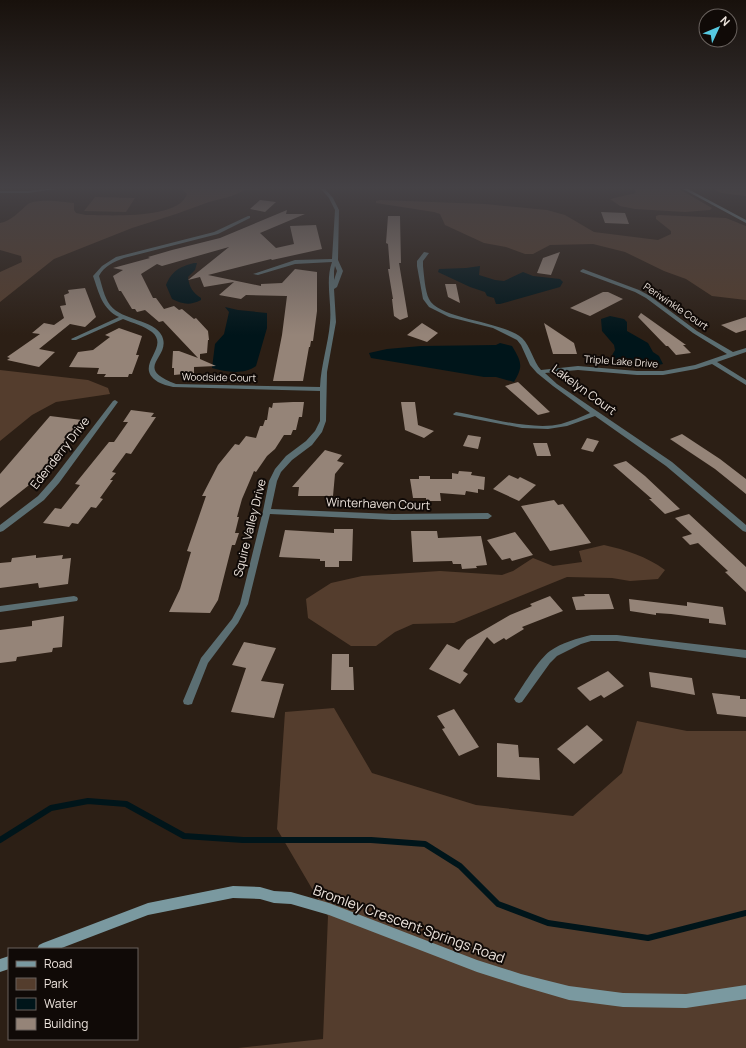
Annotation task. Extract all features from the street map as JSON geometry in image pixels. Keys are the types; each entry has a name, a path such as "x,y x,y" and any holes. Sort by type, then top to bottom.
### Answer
{"street":[{"name":"Woodside Court","path":"197,238 122,257 110,262 102,268 96,276 107,305 116,314 153,330 160,337 161,346 151,365 152,371 157,378 175,386 324,390"},
{"name":"Squire Valley Drive","path":"188,701 204,661 235,621 244,604 273,481 278,471 289,458 309,443 318,432 322,421 324,372 333,322 333,292 340,271 335,260 335,238"},
{"name":"Lakelyn Court","path":"426,253 420,261 420,266 426,299 431,306 443,313 495,327 512,335 524,345 533,365 539,372 669,464 746,528"},
{"path":"256,274 295,262 335,260"},
{"name":"Periwinkle Court","path":"583,271 648,297 696,332 733,355"},
{"path":"74,340 124,317"},
{"name":"Triple Lake Drive","path":"539,372 578,368 637,373 677,372 713,362 746,350"},
{"path":"713,362 746,382"},
{"name":"Edenderry Drive","path":"0,529 41,498 56,481 115,402"},
{"path":"456,414 550,427 569,423 595,413"},
{"name":"Winterhaven Court","path":"267,511 393,518 488,516"},
{"path":"0,609 74,599"},
{"path":"520,699 547,660 554,653 579,641 591,638 617,638 746,654"},
{"name":"Bromley Crescent Springs Road","path":"47,948 148,909 233,892 260,893 274,897 291,898 329,909 477,966 569,993 623,1000 686,1001 746,992"}],"green space":[{"path":"0,238 107,238 54,259 0,302 0,272 22,262 21,256 0,250"},
{"path":"473,238 641,238 658,240 663,238 746,238 746,300 712,296 686,279 664,271 625,252 593,244 550,245 533,254 525,254 506,247 484,243"},
{"path":"0,370 88,380 108,388 110,394 56,402 32,415 0,441"},
{"path":"604,545 636,554 665,570 658,579 630,581 612,578 567,577 454,623 413,624 395,632 376,646 351,646 308,618 306,599 331,583 362,576 440,571 502,575 513,571 533,558 553,566 582,562 579,551"},
{"path":"334,708 372,773 476,805 573,816 622,773 637,721 687,731 746,731 746,1048 238,1048 323,1039 328,916 277,829 285,712"}],"water":[{"path":"197,263 195,270 188,277 189,284 201,300 186,304 172,299 166,285 168,280 177,270"},
{"path":"480,266 479,275 495,280 504,281 523,272 533,276 560,279 563,282 560,287 496,304 494,298 487,296 485,292 470,287 438,272 439,269"},
{"path":"225,307 267,313 267,328 256,366 246,371 223,371 212,368 215,344 224,334 229,312"},
{"path":"610,316 624,319 627,322 627,331 648,343 653,352 659,356 663,364 636,366 622,363 611,357 615,350 614,345 602,331 601,319"},
{"path":"500,343 512,346 518,356 520,368 514,382 496,377 484,377 371,358 369,353 387,349 421,346 496,345"}],"building":[{"path":"220,238 265,238 276,248 294,244 293,238 319,238 322,249 271,259 208,275 261,286 261,284 282,283 295,269 317,272 317,311 313,341 311,341 309,347 303,381 273,381 282,335 287,296 246,295 241,299 219,295 234,282 204,287 200,277 188,280 229,247 162,266 157,264 141,274 153,298 156,298 164,309 174,306 179,310 182,309 194,319 196,318 208,331 209,340 207,353 200,354 200,359 216,366 194,367 194,373 174,375 174,368 172,368 173,351 179,351 198,358 163,321 159,322 145,310 137,312 135,309 132,309 121,291 119,291 113,276 123,270 113,268 150,258 148,257 172,250"},
{"path":"386,238 400,238 401,263 399,263 408,317 400,320 394,316 388,269 390,269 388,244 386,243"},
{"path":"560,252 551,275 537,273 543,258"},
{"path":"445,284 456,284 460,303 448,297"},
{"path":"85,288 96,317 85,327 70,324 39,349 55,352 39,367 7,360 10,358 7,357 40,334 32,333 44,323 54,325 64,318 60,306 66,305 64,295 69,293 68,290"},
{"path":"603,292 608,292 623,299 590,316 570,308"},
{"path":"641,313 686,345 683,345 691,353 676,355 638,317"},
{"path":"746,317 746,330 736,333 721,325"},
{"path":"422,323 438,333 427,342 407,335"},
{"path":"544,323 574,343 577,354 553,354"},
{"path":"119,328 142,336 136,355 139,355 132,374 129,374 128,377 104,377 106,374 97,374 99,368 69,367 78,352 93,350 110,337 105,335"},
{"path":"518,382 550,412 538,415 505,386"},
{"path":"304,402 302,417 299,417 296,430 293,430 291,435 284,435 275,449 267,456 256,472 254,471 242,499 237,517 239,517 235,533 239,533 235,545 232,545 218,600 210,613 169,612 180,589 191,552 187,551 206,496 202,496 218,465 235,444 239,445 246,436 256,438 260,426 263,426 265,420 267,420 269,407 272,408 273,403"},
{"path":"401,402 415,402 418,425 434,431 424,438 405,430"},
{"path":"131,410 154,413 151,417 156,417 131,454 126,453 112,472 116,473 110,480 113,480 100,498 103,499 96,508 91,507 78,524 72,523 69,527 43,523 55,508 61,509 80,485 75,484 109,442 114,442 128,422 123,422"},
{"path":"50,416 82,420 38,478 0,508 0,474"},
{"path":"682,434 720,459 746,479 746,494 715,469 670,439"},
{"path":"468,435 481,437 478,449 463,446"},
{"path":"587,438 599,441 593,452 581,449"},
{"path":"533,443 547,443 551,456 537,456"},
{"path":"325,450 342,455 337,461 344,463 335,474 333,496 298,496 299,487 292,487"},
{"path":"626,461 645,476 680,509 665,514 649,499 652,499 613,465"},
{"path":"459,471 472,472 471,475 485,477 484,490 478,489 478,493 466,491 465,495 440,493 441,501 426,501 426,498 413,498 410,479 419,479 419,476 430,476 430,479 452,479 452,473 458,474"},
{"path":"509,475 518,479 520,477 536,485 519,501 493,489"},
{"path":"554,500 558,505 563,504 591,543 550,551 521,506"},
{"path":"689,514 746,567 746,592 725,572 728,571 698,543 690,545 682,537 692,534 675,518"},
{"path":"334,529 353,529 352,561 339,561 339,567 325,567 325,561 320,561 320,559 279,557 285,530 334,533"},
{"path":"411,531 437,531 438,538 481,536 487,565 476,566 477,568 462,569 461,564 453,564 452,561 413,562"},
{"path":"515,532 533,555 512,561 510,558 502,560 487,540"},
{"path":"36,555 36,558 63,555 62,559 71,558 68,584 39,588 38,583 0,588 0,563 11,562 12,558"},
{"path":"584,594 609,594 614,609 576,610 572,597 585,596"},
{"path":"550,596 563,611 522,627 524,629 506,640 504,638 494,644 487,637 463,671 468,674 460,684 429,669 447,644 459,650 467,640 510,615 532,606 530,604"},
{"path":"629,599 687,606 687,602 723,607 726,625 709,623 709,619 671,614 656,613 656,615 630,611"},
{"path":"64,616 62,647 53,648 52,652 17,657 16,661 0,663 0,630 32,626 32,621"},
{"path":"244,642 276,648 261,681 284,684 274,718 231,712 246,668 232,665"},
{"path":"332,654 349,654 349,667 353,667 354,690 331,690"},
{"path":"608,671 624,686 604,698 601,695 590,701 577,688"},
{"path":"649,672 692,678 695,695 651,687"},
{"path":"712,693 740,696 740,699 746,699 746,717 717,714"},
{"path":"454,709 479,747 459,756 442,729 445,728 437,716"},
{"path":"587,725 603,740 574,764 557,749"},
{"path":"497,743 518,745 519,757 539,758 540,780 497,777"}],"waterway":[{"path":"0,840 51,808 88,801 126,804 184,836 243,840 371,840 425,844 460,866 498,904 548,923 648,938 746,913"}]}
